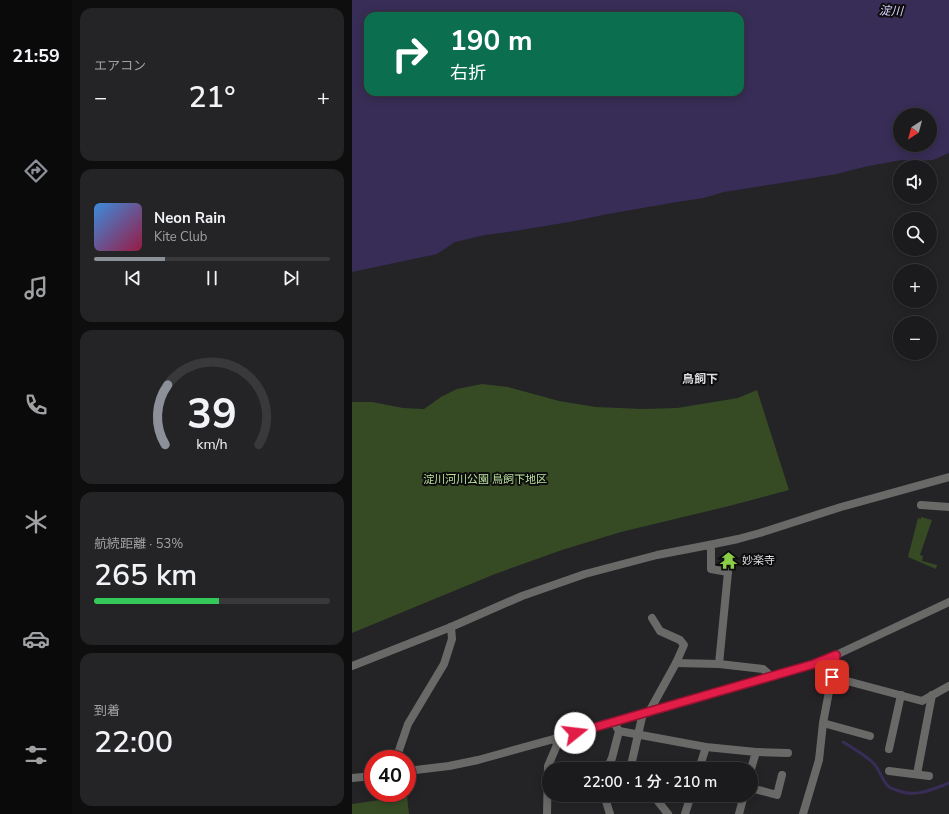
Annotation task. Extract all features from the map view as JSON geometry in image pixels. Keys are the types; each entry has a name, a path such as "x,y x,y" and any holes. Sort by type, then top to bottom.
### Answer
{"street":[{"path":"352,666 522,596 585,574 657,555 709,546 760,533 841,507 949,477"},
{"path":"921,504 949,507"},
{"path":"709,546 711,550 711,569 728,572 719,664"},
{"path":"416,770 449,766 478,760 814,664 949,602"},
{"path":"632,762 638,734 646,713 676,663 684,646 680,640 660,632 652,618"},
{"path":"399,750 408,724 444,664 452,639 451,626"},
{"path":"802,814 818,760 823,723 836,655"},
{"path":"676,663 719,664 762,670 770,676"},
{"path":"832,677 922,701 949,686"},
{"path":"889,749 901,695"},
{"path":"917,774 932,695"},
{"path":"610,762 619,731 614,722"},
{"path":"823,723 870,736"},
{"path":"619,731 706,747 756,752 788,753"},
{"path":"546,814 548,766 557,744 555,739"},
{"path":"701,762 706,747"},
{"path":"753,762 756,752"},
{"path":"889,771 929,776"},
{"path":"758,790 777,795 782,776"},
{"path":"352,778 364,777"},
{"path":"606,802 610,814"},
{"path":"659,802 668,814"},
{"path":"684,814 688,802"},
{"path":"739,814 742,802"}],"green space":[{"name":"淀川河川公園 鳥飼下地区","path":"482,384 508,387 559,401 596,407 642,409 677,408 738,398 757,390 789,490 621,532 562,550 495,574 352,633 352,402 372,402 403,408 424,409 441,397 457,389"},
{"path":"921,517 932,520 920,555 923,556 922,561 937,565 936,569 908,557 918,518 921,519"},
{"path":"366,802 408,802 409,814 352,814 352,804"}],"water":[{"name":"淀川","path":"352,0 949,0 949,153 933,160 893,160 893,162 837,174 724,192 704,198 485,235 455,242 437,254 352,272"}],"waterway":[{"path":"843,742 873,762 886,784 893,789 903,792 916,793 949,783"}],"place":[{"name":"妙楽寺","path":"729,560"}],"district":[{"name":"鳥飼下","path":"700,379"}],"route":[{"path":"575,733 814,664 836,655 832,677"}]}
